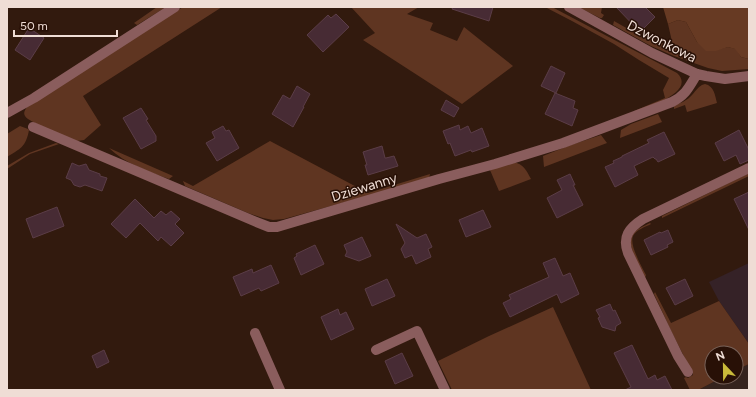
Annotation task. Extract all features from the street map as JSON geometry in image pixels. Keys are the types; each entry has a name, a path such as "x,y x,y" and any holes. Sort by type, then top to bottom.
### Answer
{"street":[{"path":"9,112 34,98 174,7"},
{"name":"Dzwonkowa","path":"569,7 652,53 697,74 725,79 749,76"},
{"name":"Dziewanny","path":"33,127 254,221 269,227 276,227 563,143 672,102 685,93 697,74"},
{"path":"688,372 668,336 628,253 626,240 630,230 643,219 749,168"},
{"path":"376,350 417,331 445,390"},
{"path":"255,333 280,390"}],"shaded area":[{"path":"157,7 166,7 137,25 134,23"},
{"path":"183,7 222,7 83,96 101,125 84,140 77,141 41,126 24,115 27,107"},
{"path":"351,7 419,7 407,14 433,23 430,30 457,41 464,27 513,66 462,104 363,40 375,33"},
{"path":"545,7 552,7 677,73 681,80 681,86 668,98 636,112 634,111 665,98 663,90 669,78 614,44"},
{"path":"578,7 602,7 601,13 604,15 600,18"},
{"path":"663,7 749,7 749,59 741,57 735,49 728,47 716,51 706,51 697,42 686,22 678,20 668,24"},
{"path":"678,20 686,22 697,42 716,50 728,47 736,49 741,57 749,59 749,69 722,71 708,68 651,46 613,25 614,21 644,38 673,46 668,24"},
{"path":"705,84 712,89 717,103 687,112 685,105 674,109 674,105 689,98 699,87"},
{"path":"658,114 662,122 620,138 621,130 631,124"},
{"path":"20,126 29,130 28,136 22,147 7,157 7,134"},
{"path":"601,135 607,143 544,167 543,156"},
{"path":"270,141 368,193 430,174 429,178 284,219 273,220 248,213 185,186 183,181 193,186"},
{"path":"56,143 59,144 30,154 7,169 7,166 29,153"},
{"path":"109,148 173,176 169,179 129,163"},
{"path":"513,162 522,166 531,179 499,191 490,170"},
{"path":"749,173 749,176 662,218 662,216"},
{"path":"650,223 651,224 636,232 632,240 636,256 646,275 645,278 634,256 631,238 634,233 641,227"},
{"path":"749,263 749,344 719,301 709,282"},
{"path":"655,292 671,323 719,301 749,344 749,364 744,366 744,345 704,345 704,385 708,385 698,390 690,390 684,378 688,378 693,375 693,371 673,335 654,294"},
{"path":"553,307 591,390 452,390 438,361"},
{"path":"749,364 749,390 698,390 708,385 744,385 744,366"}],"building":[{"path":"453,7 493,7 489,21 452,9"},
{"path":"616,7 645,7 655,17 640,32"},
{"path":"336,14 349,27 323,52 307,35 328,15 331,18"},
{"path":"29,28 44,38 30,60 15,50"},
{"path":"551,66 565,73 556,93 541,86"},
{"path":"297,86 310,94 293,127 272,114 283,95 290,99"},
{"path":"555,93 575,101 573,108 578,110 572,126 545,114"},
{"path":"446,100 459,108 454,117 441,110"},
{"path":"141,108 148,119 146,120 156,136 156,141 141,149 123,118"},
{"path":"459,125 460,130 468,126 471,133 482,128 489,146 472,152 471,150 455,156 443,131"},
{"path":"223,126 226,131 229,130 239,148 217,161 206,143 215,138 212,132"},
{"path":"739,130 749,150 749,160 740,164 736,155 724,161 715,143"},
{"path":"664,132 675,154 658,162 653,157 634,166 638,175 615,187 605,167 614,163 613,161 622,156 649,143 647,140"},
{"path":"382,146 385,158 394,156 398,166 368,175 363,152"},
{"path":"72,163 79,166 86,164 89,170 107,178 102,191 85,185 80,187 74,185 71,180 66,178"},
{"path":"570,174 575,185 573,185 583,205 557,218 547,198 562,190 557,180"},
{"path":"749,192 749,230 734,199"},
{"path":"135,199 154,218 161,211 166,215 171,211 180,219 175,224 184,233 171,246 161,237 158,241 140,223 126,238 111,224"},
{"path":"57,207 64,226 33,238 26,219"},
{"path":"483,210 491,227 466,237 459,220"},
{"path":"396,224 417,238 426,234 432,247 428,249 431,257 416,264 412,255 405,258 401,249 405,243"},
{"path":"668,230 673,242 667,245 668,247 651,255 644,240 660,232 661,233"},
{"path":"362,237 371,256 359,261 345,256 347,252 344,245"},
{"path":"315,245 324,264 301,275 294,258 297,256 296,254"},
{"path":"555,258 563,276 570,273 579,294 561,303 557,294 510,317 503,303 511,299 509,295 549,277 543,263"},
{"path":"271,265 279,283 261,291 259,288 241,296 233,277 252,269 253,273"},
{"path":"387,279 395,296 372,306 365,289"},
{"path":"685,279 693,296 675,305 666,288"},
{"path":"610,304 613,311 615,310 621,323 616,326 615,331 602,327 598,318 600,317 596,310"},
{"path":"338,309 340,315 346,312 354,329 331,340 321,317"},
{"path":"632,345 648,379 655,375 657,380 665,376 672,390 625,390 631,387 614,353"},
{"path":"104,350 109,362 97,368 92,356"},
{"path":"402,353 413,376 395,384 385,361"}]}
